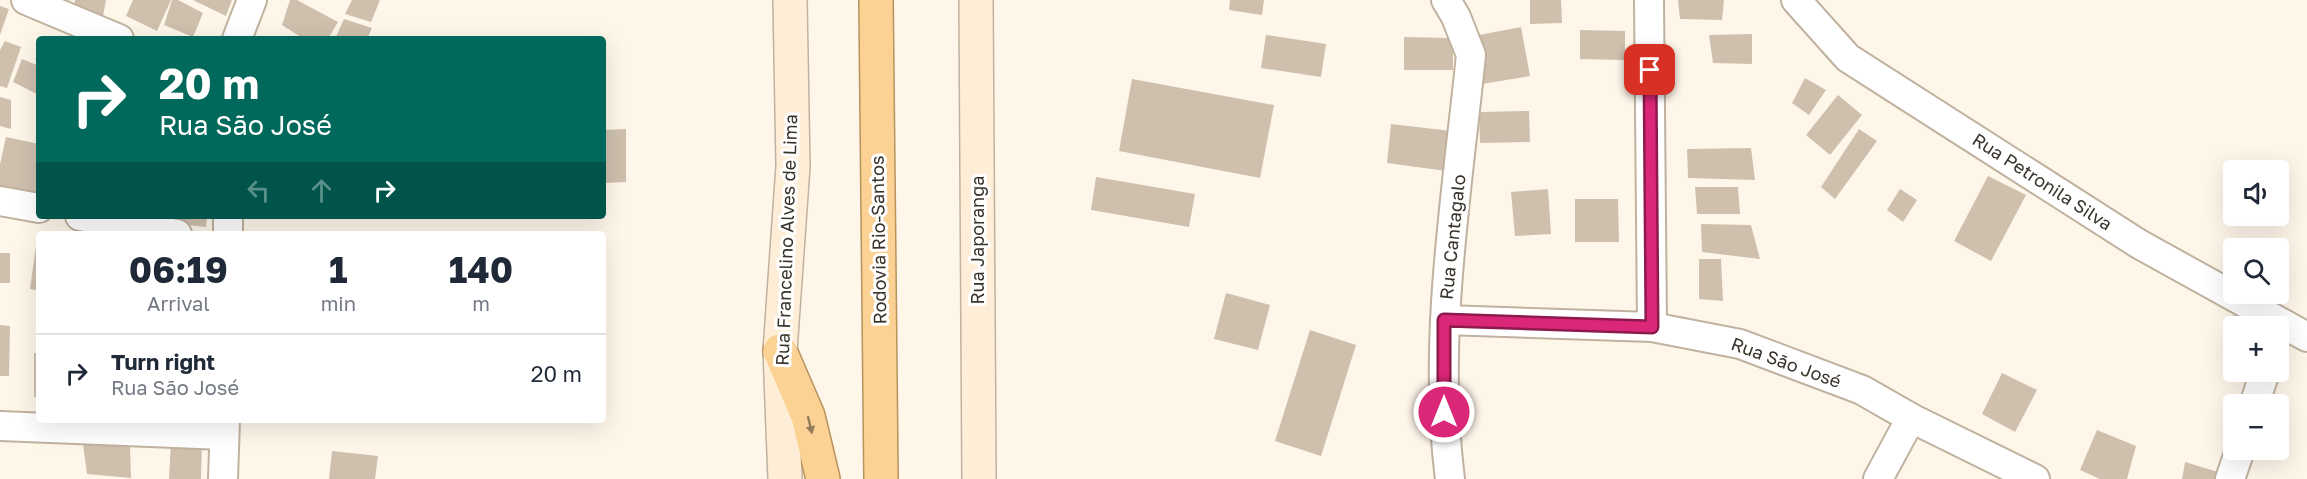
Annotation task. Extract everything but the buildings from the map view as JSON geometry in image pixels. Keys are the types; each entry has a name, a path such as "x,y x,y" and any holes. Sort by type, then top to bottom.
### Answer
{"highway":[{"name":"Rodovia Rio-Santos","path":"876,0 881,479"},
{"path":"780,351 808,416 823,479"}],"main road":[{"name":"Rua Francelino Alves de Lima","path":"786,479 780,351 793,166 790,0"},
{"name":"Rua Japoranga","path":"976,0 979,479"}],"street":[{"path":"26,0 112,36"},
{"path":"238,36 252,0"},
{"name":"Rua Cantagalo","path":"1446,0 1456,17 1471,55 1444,320 1444,435 1450,479"},
{"path":"1649,0 1652,327"},
{"name":"Rua Petronila Silva","path":"1796,0 1848,58 2139,244 2261,316"},
{"path":"0,201 36,207"},
{"path":"96,219 161,231"},
{"name":"Rua São José","path":"1444,320 1652,327 1740,344 1862,390 1911,418 2035,479"},
{"name":"Rua Petronila Silva","path":"2289,330 2307,337"},
{"path":"1878,479 1911,418"},
{"path":"0,426 224,427 223,479"},
{"path":"2230,479 2237,460"}],"route":[{"path":"1444,412 1444,320 1652,327 1650,70"}]}
